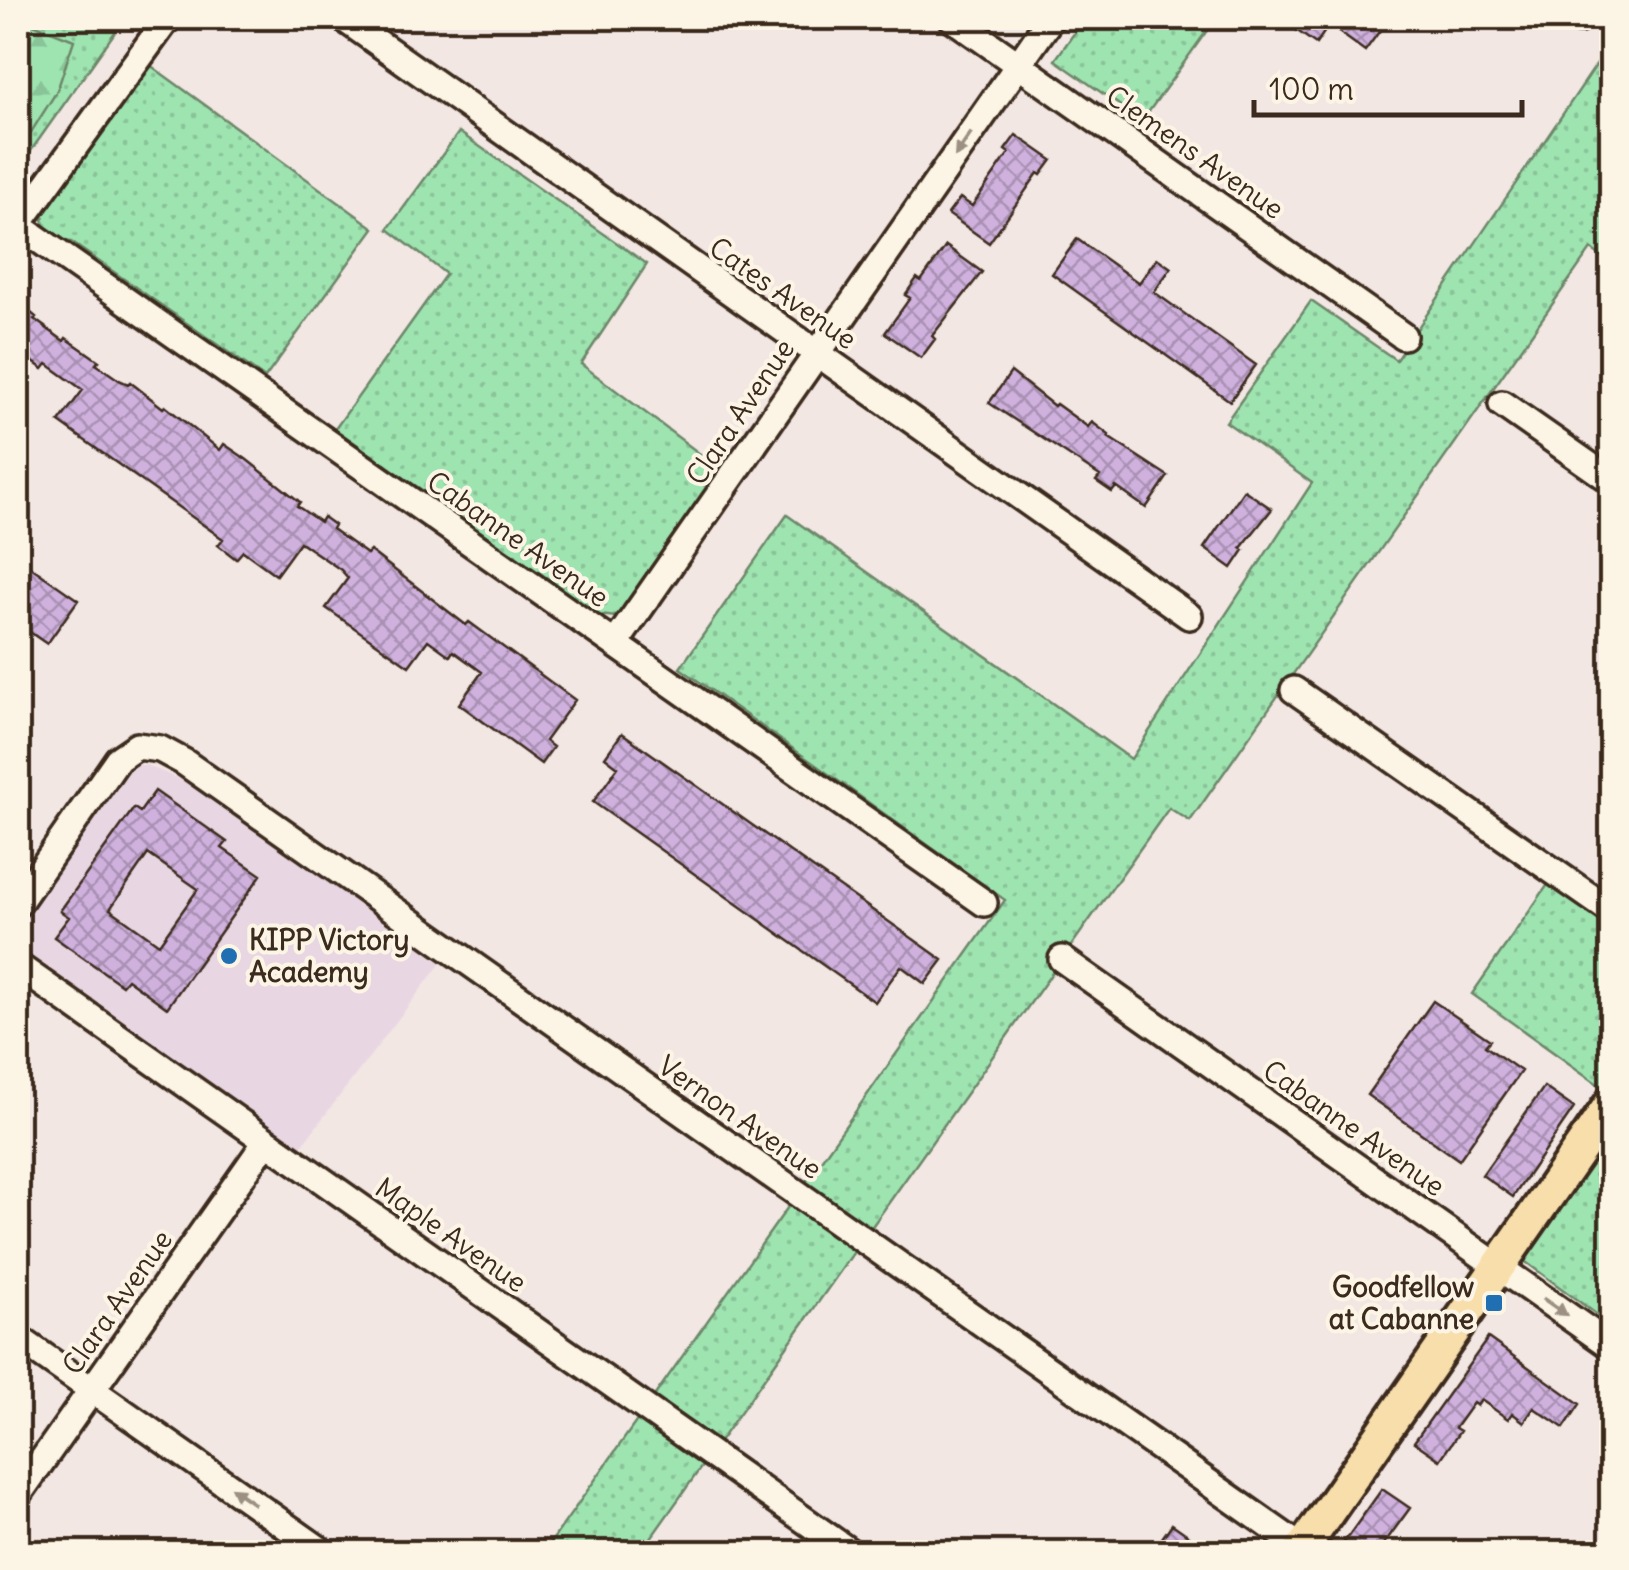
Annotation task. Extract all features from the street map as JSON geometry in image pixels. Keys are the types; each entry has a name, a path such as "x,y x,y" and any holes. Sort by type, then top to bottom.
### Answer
{"main road":[{"path":"1301,1551 1612,1103"}],"street":[{"path":"18,225 168,18"},
{"name":"Cates Avenue","path":"343,18 1189,616"},
{"name":"Clemens Avenue","path":"952,18 1403,336"},
{"name":"Clara Avenue","path":"615,644 1051,18"},
{"name":"Cabanne Avenue","path":"18,225 984,903"},
{"path":"1502,404 1612,481"},
{"path":"1294,690 1612,912"},
{"name":"Vernon Avenue","path":"18,903 118,759 137,746 160,749 184,762 1301,1551"},
{"name":"Cabanne Avenue","path":"1062,959 1612,1347"},
{"name":"Maple Avenue","path":"18,966 850,1552"},
{"name":"Clara Avenue","path":"18,1496 266,1142"},
{"path":"18,1338 322,1552"}],"shaded area":[{"name":"KIPP Victory Academy","path":"138,765 208,791 441,963 300,1148 18,950 18,921 126,770"}],"green space":[{"path":"18,18 125,18 18,169"},
{"path":"18,18 74,40 57,91 18,153"},
{"path":"1085,18 1216,18 1142,121 1055,60"},
{"path":"1611,43 1611,263 1591,249 1190,821 1169,808 641,1552 544,1552 1005,900 680,668 787,515 1131,759 1312,483 1226,422 1311,301 1396,360"},
{"path":"150,65 374,228 265,378 44,227 47,208"},
{"path":"459,132 647,264 581,364 720,469 616,617 599,615 335,429 446,274 388,229"},
{"path":"1549,883 1611,929 1611,1082 1606,1090 1472,994"},
{"path":"1611,1130 1611,1325 1523,1260"}],"building":[{"path":"1279,18 1389,18 1365,51 1329,25 1316,44"},
{"path":"1016,135 1052,160 1041,175 1038,173 989,243 948,214 960,198 972,206 1009,153 1005,150"},
{"path":"1077,239 1139,283 1157,258 1171,268 1154,292 1256,365 1230,401 1052,274"},
{"path":"946,246 982,272 932,336 935,339 921,358 885,333 910,298 905,295 917,278 921,281"},
{"path":"18,307 24,307 64,341 66,338 99,361 96,364 119,380 130,382 165,406 220,450 224,444 246,459 300,502 297,506 320,522 323,517 334,525 332,529 367,554 370,551 466,625 469,622 575,700 545,741 553,747 541,764 459,704 482,672 453,651 450,656 428,640 409,666 326,608 348,578 341,570 300,542 276,575 243,551 236,559 218,545 223,539 59,422 83,390 47,364 43,369 18,351"},
{"path":"1011,372 1054,406 1088,427 1092,422 1168,476 1146,508 1116,487 1112,492 1096,481 1100,476 989,403"},
{"path":"1244,490 1272,509 1241,548 1244,550 1232,568 1204,548"},
{"path":"18,558 78,600 47,644 18,624"},
{"path":"622,733 943,960 925,984 901,966 875,1002 593,802 618,767 605,757"},
{"name":"KIPP Victory Academy","path":"155,791 227,842 222,848 261,875 167,1008 127,979 122,985 54,937 69,917 60,911 134,808 140,812","holes":["148,854 198,889 159,944 110,909"]},
{"path":"1433,1001 1490,1040 1485,1046 1521,1071 1459,1160 1367,1095"},
{"path":"1544,1087 1574,1108 1513,1197 1482,1175"},
{"path":"1488,1338 1580,1404 1564,1428 1534,1408 1524,1422 1512,1413 1508,1419 1481,1400 1477,1406 1473,1403 1455,1428 1460,1431 1440,1460 1414,1442"},
{"path":"1382,1489 1410,1508 1378,1552 1352,1552 1342,1545"},
{"path":"1172,1524 1212,1552 1152,1552"}],"place":[{"name":"KIPP Victory Academy","path":"229,956"},
{"name":"Goodfellow at Cabanne","path":"1494,1303"}]}
